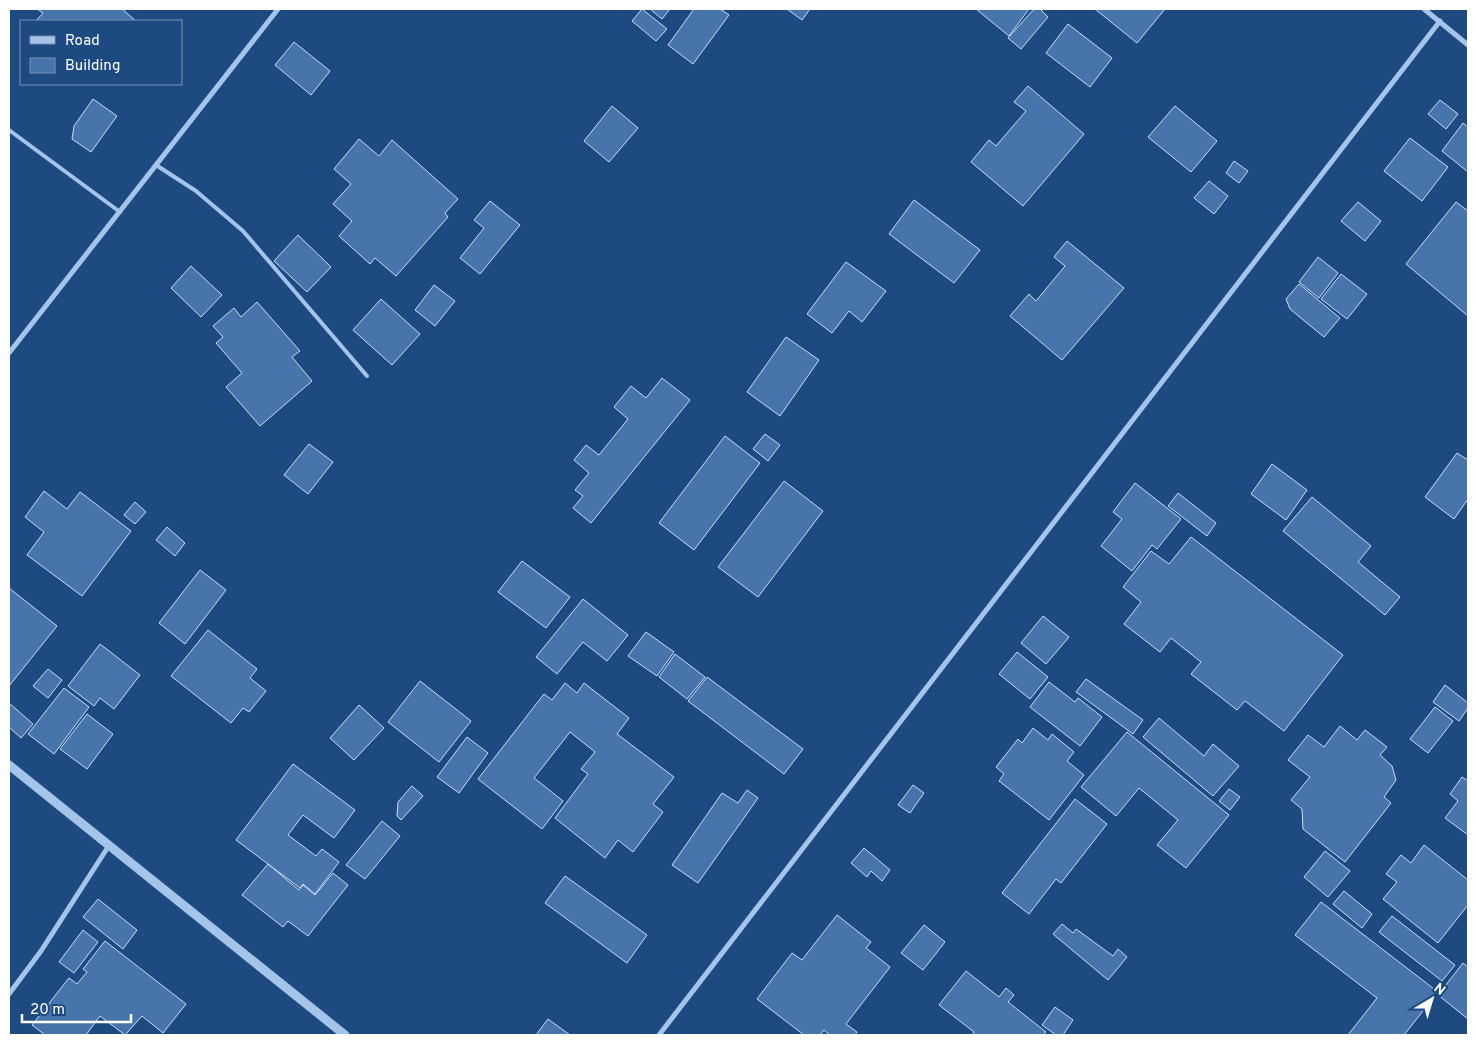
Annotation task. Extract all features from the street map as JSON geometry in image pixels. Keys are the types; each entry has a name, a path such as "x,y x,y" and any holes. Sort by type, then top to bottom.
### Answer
{"street":[{"path":"9,353 278,9"},
{"path":"1424,9 1468,45"},
{"path":"659,1035 1440,21"},
{"path":"9,765 108,847 345,1035"},
{"path":"9,994 41,951 108,847"}],"lane":[{"path":"9,130 120,212"},
{"path":"156,165 196,191 243,231 367,376"}],"building":[{"path":"37,9 122,9 135,20 37,20 43,13"},
{"path":"642,9 667,29 656,41 632,21"},
{"path":"650,9 670,9 662,19"},
{"path":"694,9 720,9 729,15 693,64 668,45"},
{"path":"787,9 810,9 802,20"},
{"path":"976,9 1029,9 1009,36"},
{"path":"1034,9 1040,9 1048,17 1021,49 1008,38"},
{"path":"1095,9 1165,9 1137,43"},
{"path":"1068,24 1112,58 1090,87 1046,53"},
{"path":"294,42 330,71 311,95 275,65"},
{"path":"1028,86 1084,134 1023,206 971,162 989,140 996,146 1026,111 1014,102"},
{"path":"93,99 117,116 91,152 72,139 74,126"},
{"path":"1440,100 1458,114 1446,129 1428,114"},
{"path":"612,106 638,128 609,162 584,141"},
{"path":"1175,106 1217,141 1191,172 1148,137"},
{"path":"1463,123 1468,127 1468,172 1442,151"},
{"path":"1410,138 1448,167 1422,201 1384,171"},
{"path":"359,139 379,156 392,140 458,199 445,213 448,217 396,276 375,258 370,264 339,236 352,221 333,204 351,184 334,169"},
{"path":"1234,161 1248,171 1239,183 1226,173"},
{"path":"1209,181 1228,196 1214,214 1194,198"},
{"path":"914,200 980,250 954,283 889,234"},
{"path":"490,201 520,225 480,274 460,258 484,228 474,220"},
{"path":"1358,202 1381,221 1365,241 1341,221"},
{"path":"1456,202 1468,211 1468,316 1406,264"},
{"path":"298,235 331,267 307,292 274,261"},
{"path":"1067,241 1124,288 1062,360 1010,316 1029,294 1036,301 1065,266 1054,257"},
{"path":"1318,257 1338,273 1319,298 1299,282"},
{"path":"846,262 886,291 862,322 849,311 832,333 807,314"},
{"path":"191,266 222,295 201,317 171,288"},
{"path":"1341,274 1367,294 1347,319 1321,299"},
{"path":"1299,284 1340,318 1324,337 1290,309 1286,299"},
{"path":"434,285 455,301 435,326 415,310"},
{"path":"381,299 420,334 392,365 353,330"},
{"path":"257,302 300,351 292,357 312,381 260,426 226,387 242,373 216,343 223,337 213,326 234,308 241,317"},
{"path":"786,337 819,360 780,416 747,392"},
{"path":"662,378 690,400 591,523 573,508 583,496 575,490 589,473 574,460 586,445 599,455 628,419 614,407 631,386 646,398"},
{"path":"765,434 780,445 768,461 753,449"},
{"path":"725,436 760,463 694,550 659,523"},
{"path":"309,444 333,462 308,494 284,475"},
{"path":"1457,453 1468,460 1468,499 1454,519 1425,497"},
{"path":"1272,464 1307,490 1286,520 1251,494"},
{"path":"784,481 823,511 758,597 718,567"},
{"path":"1135,483 1181,519 1157,549 1152,545 1132,571 1101,546 1122,519 1113,512"},
{"path":"44,491 67,509 80,492 131,531 82,596 27,555 44,532 25,517"},
{"path":"1178,493 1216,523 1207,536 1168,506"},
{"path":"1312,497 1371,546 1358,562 1400,597 1385,615 1283,531"},
{"path":"135,502 146,512 135,524 124,515"},
{"path":"167,527 185,543 175,556 156,540"},
{"path":"1191,537 1343,655 1284,731 1245,701 1237,710 1191,674 1201,662 1171,638 1160,652 1124,624 1141,602 1123,587 1151,551 1169,564"},
{"path":"522,561 570,597 546,628 498,592"},
{"path":"200,570 226,590 185,644 159,623"},
{"path":"9,588 57,626 9,686"},
{"path":"583,599 628,635 607,661 583,642 557,674 536,657"},
{"path":"1043,616 1069,637 1046,664 1021,643"},
{"path":"208,630 257,669 250,678 266,691 249,712 243,708 231,723 171,676"},
{"path":"646,632 674,652 657,676 628,656"},
{"path":"100,644 140,675 114,709 100,698 94,706 68,686"},
{"path":"1017,652 1048,677 1030,699 999,674"},
{"path":"675,654 705,677 687,699 659,677"},
{"path":"48,669 62,680 48,698 33,686"},
{"path":"707,677 803,749 784,774 688,701"},
{"path":"1086,679 1143,720 1133,734 1076,692"},
{"path":"420,681 471,721 439,762 388,722"},
{"path":"1049,682 1075,702 1078,698 1102,717 1080,746 1030,707"},
{"path":"565,683 577,693 584,683 629,718 617,734 674,777 653,804 663,812 633,852 618,840 605,858 555,818 588,774 581,769 595,752 570,732 534,778 563,801 542,829 478,779 544,694 552,700"},
{"path":"1445,685 1468,703 1468,708 1459,721 1433,702"},
{"path":"64,688 89,707 54,754 28,734"},
{"path":"9,703 33,724 21,738 9,727"},
{"path":"359,705 384,728 354,760 330,738"},
{"path":"1435,707 1453,721 1428,753 1410,739"},
{"path":"87,714 113,734 87,769 60,749"},
{"path":"1159,718 1204,756 1213,744 1239,766 1213,796 1143,737"},
{"path":"1340,726 1357,740 1365,730 1387,747 1380,755 1392,766 1396,780 1384,797 1391,803 1345,862 1303,829 1302,809 1291,800 1310,777 1288,760 1308,735 1324,747"},
{"path":"1033,728 1048,740 1052,734 1074,752 1067,761 1084,775 1049,820 999,781 1004,774 996,767 1018,739 1022,743"},
{"path":"1127,732 1229,815 1186,868 1157,845 1178,820 1139,788 1116,816 1081,787"},
{"path":"467,737 488,753 459,793 437,777"},
{"path":"293,764 355,810 334,838 303,815 288,835 316,856 322,849 339,862 315,894 303,884 300,888 236,840"},
{"path":"1462,777 1468,781 1468,835 1445,818 1458,801 1450,794"},
{"path":"913,785 924,793 910,813 898,805"},
{"path":"412,786 423,796 401,820 397,816 398,802"},
{"path":"1229,789 1240,797 1230,810 1219,801"},
{"path":"747,790 758,798 698,883 672,865 722,793 738,803"},
{"path":"1075,799 1107,824 1061,883 1056,879 1029,914 1002,893"},
{"path":"382,821 400,836 365,879 346,865"},
{"path":"1424,845 1468,880 1468,905 1438,943 1383,899 1397,882 1386,874 1401,855 1411,863"},
{"path":"864,848 890,870 882,881 871,871 867,877 851,863"},
{"path":"1325,851 1350,871 1328,897 1304,877"},
{"path":"268,864 299,890 303,885 315,895 333,873 348,885 308,936 288,921 283,927 242,895"},
{"path":"565,876 647,935 627,963 545,903"},
{"path":"1344,891 1372,914 1362,928 1333,904"},
{"path":"98,899 137,930 123,949 83,917"},
{"path":"1321,902 1438,992 1404,1035 1348,1035 1377,998 1295,935"},
{"path":"837,915 871,942 866,948 890,967 846,1024 857,1032 855,1035 830,1035 824,1030 820,1035 804,1035 757,999 792,953 802,960"},
{"path":"1392,916 1455,965 1442,981 1379,932"},
{"path":"1062,924 1073,933 1076,929 1113,956 1118,949 1127,957 1108,980 1053,934"},
{"path":"924,925 945,942 923,970 901,953"},
{"path":"83,930 98,942 74,973 59,962"},
{"path":"105,941 186,1004 163,1033 142,1016 125,1035 100,1016 86,1035 45,1035 32,1025 69,978 77,984 87,972 83,969"},
{"path":"1463,963 1468,967 1468,1019 1438,995"},
{"path":"966,971 999,997 1006,988 1014,995 1008,1002 1046,1032 1043,1035 972,1035 974,1032 939,1005"},
{"path":"1055,1007 1073,1020 1063,1035 1056,1035 1042,1025"},
{"path":"548,1019 570,1035 536,1035"}]}
